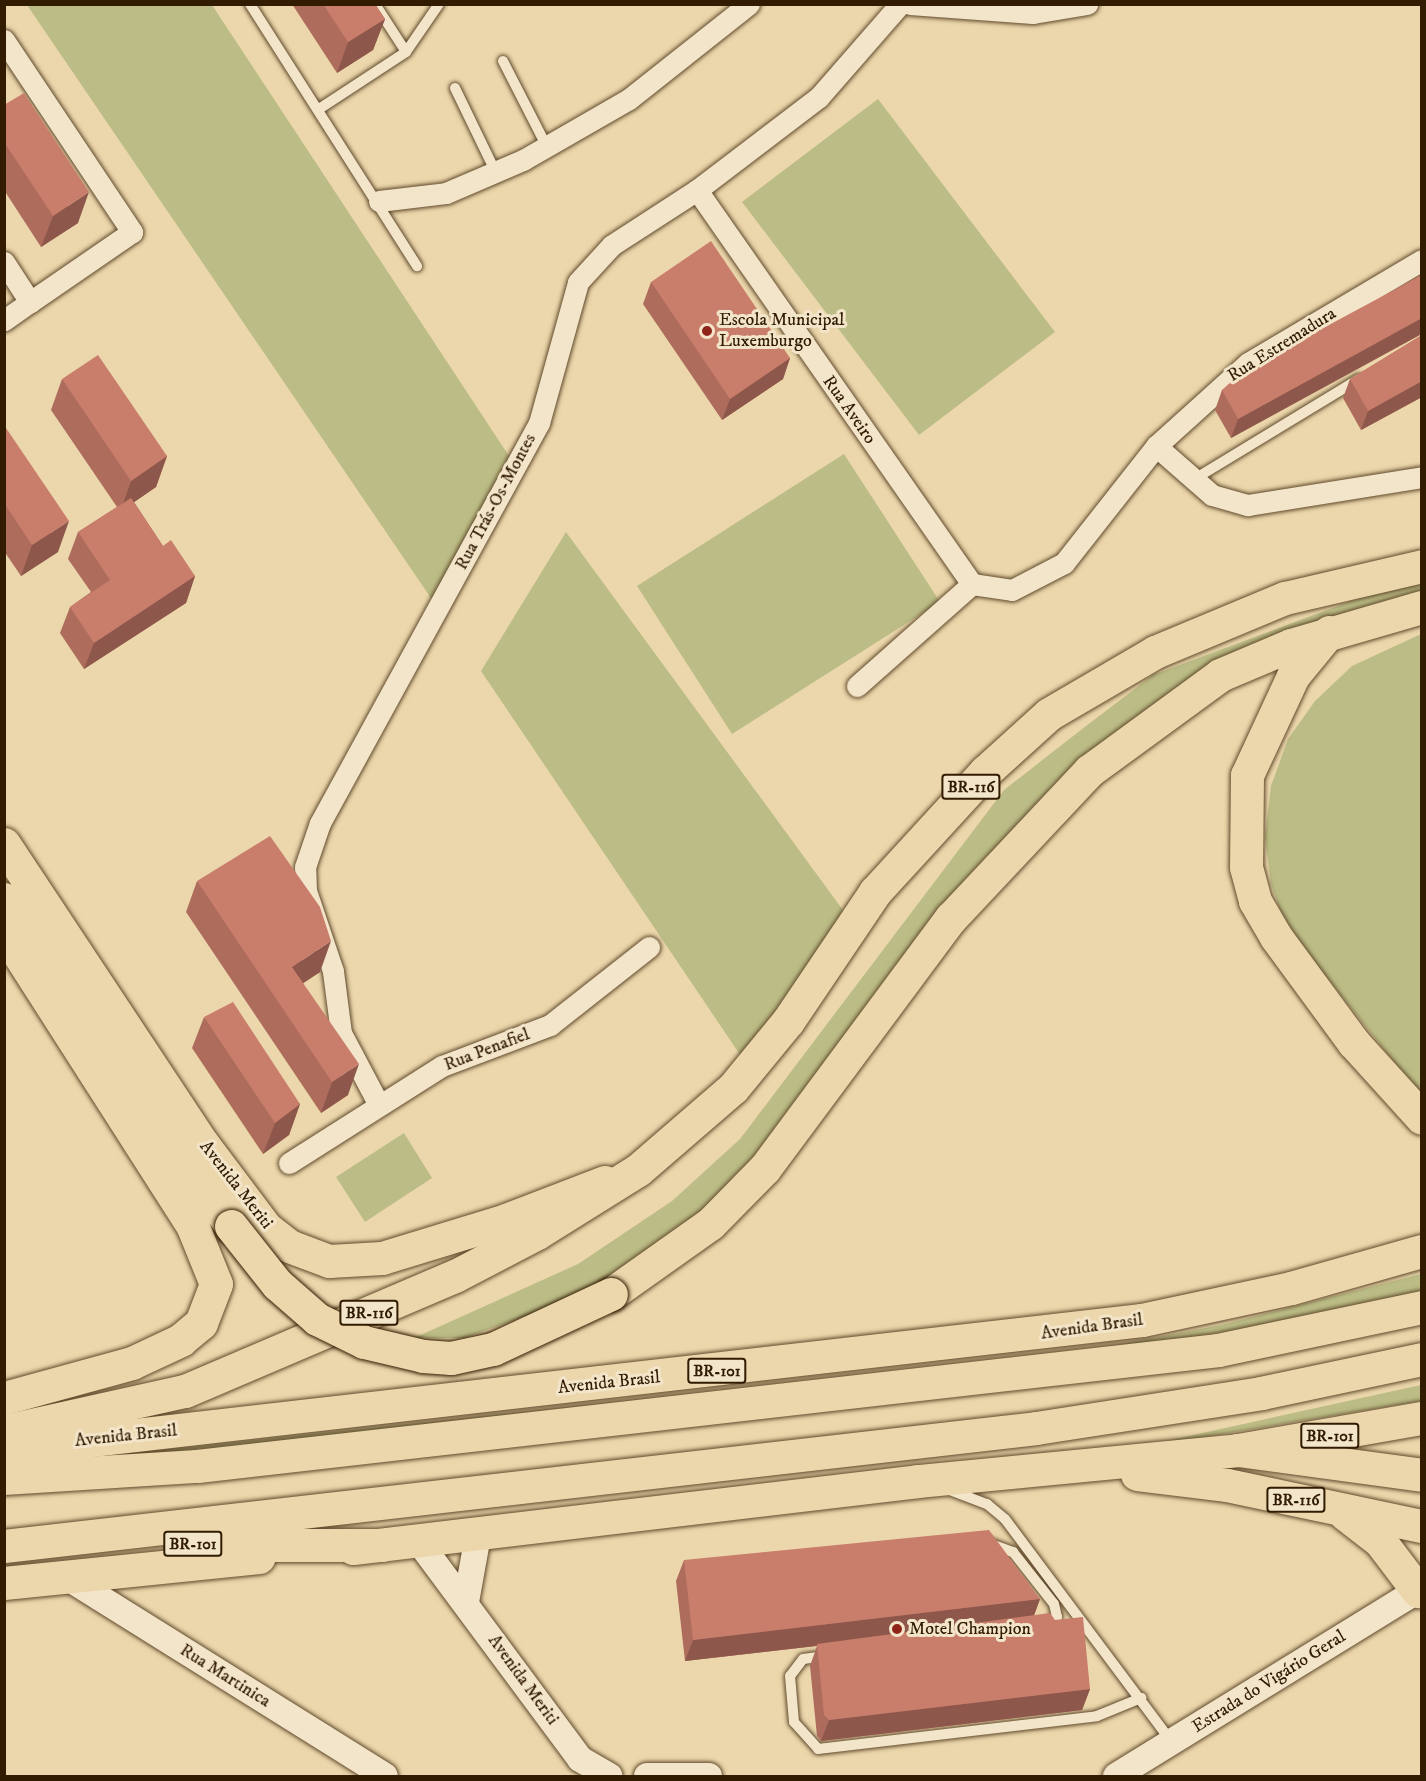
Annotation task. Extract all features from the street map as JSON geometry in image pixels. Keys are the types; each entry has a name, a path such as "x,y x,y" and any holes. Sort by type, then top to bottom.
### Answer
{"main road":[{"name":"BR-116","path":"4,1431 185,1391 254,1364 455,1276 537,1233 638,1170 733,1088 788,1021 875,892 986,772 1049,714 1155,652 1285,598 1422,566"},
{"path":"4,899 45,945 231,1226 277,1284 317,1319 364,1342 423,1356 450,1358 494,1349 611,1294 710,1224 765,1167 951,918 1089,771 1220,675 1329,632 1422,607"},
{"path":"1329,632 1293,675 1247,776 1246,867 1255,901 1276,937 1354,1042 1422,1118"},
{"name":"Avenida Meriti","path":"4,844 202,1143 266,1228 289,1246 329,1261 382,1258 506,1220 638,1170"},
{"path":"4,931 193,1227 213,1268 212,1302 201,1323 181,1340 132,1363 4,1398"},
{"name":"Avenida Brasil","path":"4,1450 1142,1320 1291,1288 1422,1251"},
{"name":"Avenida Brasil","path":"4,1478 197,1466 1218,1350 1422,1307"},
{"name":"BR-101","path":"4,1546 1036,1428 1261,1393 1422,1359"},
{"name":"BR-101","path":"4,1553 272,1541 382,1545 419,1542 918,1481 1238,1450 1422,1418"},
{"name":"BR-116","path":"1238,1450 1422,1475"},
{"name":"BR-116","path":"1053,1467 1170,1477 1422,1526"},
{"path":"1336,1508 1380,1541 1420,1591"},
{"path":"10,1586 64,1576 382,1545"}],"street":[{"path":"379,201 446,193 497,173 547,147 629,99 749,4"},
{"name":"Rua Trás-Os-Montes","path":"379,1105 341,1033 333,971 306,891 310,846 539,423 578,282 612,245 697,190 819,97 900,4"},
{"path":"910,4 1034,13 1087,4"},
{"path":"4,40 132,232 4,320"},
{"name":"Rua Aveiro","path":"697,190 965,577"},
{"name":"Rua Estremadura","path":"965,577 1012,590 1064,563 1156,446 1248,363 1422,260"},
{"path":"4,262 30,302"},
{"path":"1156,446 1193,480 1226,501 1248,505 1422,477"},
{"path":"857,686 965,577"},
{"name":"Rua Penafiel","path":"289,1163 442,1066 550,1025 649,947"},
{"path":"466,1602 478,1535"},
{"name":"Avenida Meriti","path":"419,1542 466,1602 581,1768 610,1776"},
{"name":"Rua Martinica","path":"64,1576 385,1776"},
{"name":"Estrada do Vigário Geral","path":"1116,1776 1420,1591"},
{"path":"647,1776 710,1776"}],"lane":[{"path":"250,4 379,201 417,266"},
{"path":"375,4 406,52"},
{"path":"319,109 406,52 440,4"},
{"path":"503,61 547,147"},
{"path":"455,88 497,173"},
{"path":"1193,480 1372,371"},
{"path":"918,1481 976,1498 999,1512 1172,1742"},
{"path":"977,1544 1003,1544 1013,1552 1054,1604 1057,1617 1049,1626 1026,1629"},
{"path":"838,1654 803,1659 790,1676 794,1722 818,1749 1097,1716 1140,1698"}],"green space":[{"path":"27,5 212,5 511,459 435,604"},
{"path":"878,99 1055,332 919,435 742,202"},
{"path":"844,454 940,602 732,734 637,586"},
{"path":"566,532 848,917 747,1065 481,671"},
{"path":"1421,582 1421,597 1263,648 1100,754 735,1194 611,1285 464,1338 414,1338 578,1264 672,1201 740,1139 1004,790 1153,675 1386,588"},
{"path":"1421,634 1421,1096 1286,926 1271,884 1265,837 1271,786 1288,739 1315,701 1352,666"},
{"path":"404,1133 432,1178 365,1222 336,1177"},
{"path":"1421,1274 1421,1297 1199,1346 10,1479 31,1464 1066,1354 1221,1325"},
{"path":"1421,1385 1421,1401 1120,1451"}],"building":[{"path":"323,4 375,4 385,19 348,42"},
{"path":"24,93 89,192 53,216 4,142 4,105"},
{"path":"711,241 790,358 730,399 651,282"},
{"path":"1422,275 1422,318 1238,419 1222,390 1243,371"},
{"path":"1422,335 1422,381 1368,411 1350,379"},
{"path":"98,355 167,456 131,481 62,379"},
{"path":"4,425 69,521 32,545 4,503"},
{"path":"131,498 163,546 171,540 195,576 94,643 70,607 110,580 78,532"},
{"path":"270,836 320,907 331,941 292,967 359,1064 332,1082 197,881"},
{"path":"233,1002 300,1104 275,1123 204,1017"},
{"path":"989,1530 1040,1599 693,1640 684,1560"},
{"path":"1050,1613 1055,1620 1083,1617 1090,1689 829,1720 824,1715 817,1644"}],"place":[{"name":"Escola Municipal Luxemburgo","path":"707,331"},
{"name":"Motel Champion","path":"897,1629"}]}
